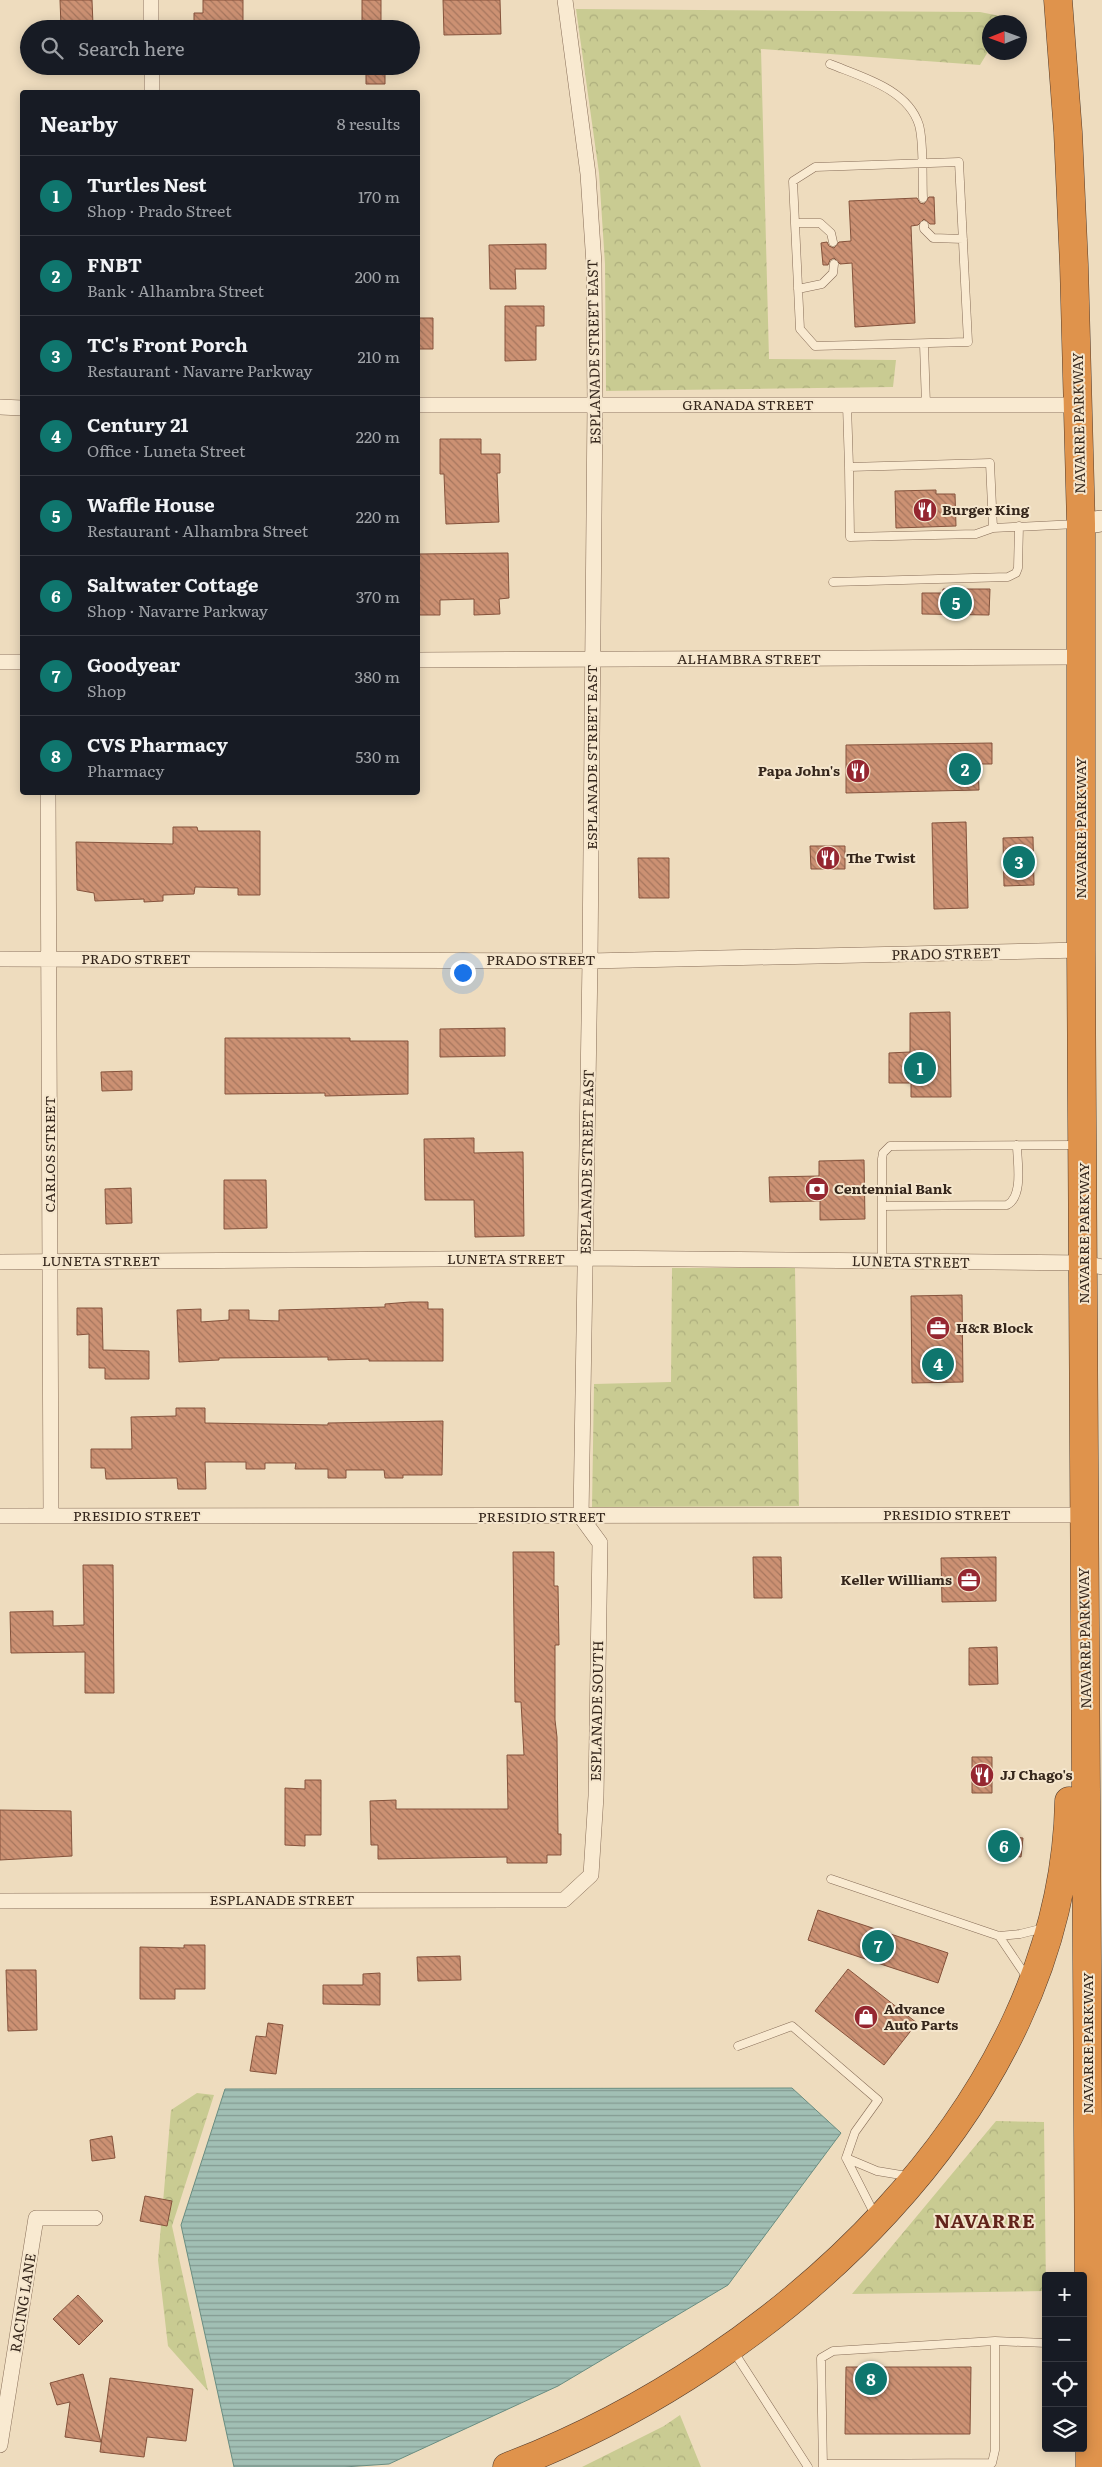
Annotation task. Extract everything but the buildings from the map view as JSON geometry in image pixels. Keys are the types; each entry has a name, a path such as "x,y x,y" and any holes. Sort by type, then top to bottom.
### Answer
{"highway":[{"name":"NAVARRE PARKWAY","path":"1058,0 1068,132 1079,405 1092,522 1080,657 1083,1144 1093,1265 1084,1515 1086,2317"},
{"path":"507,2467 577,2437 633,2409 692,2374 731,2347 806,2287 877,2219 914,2177 974,2096 1006,2042 1031,1986 1052,1926 1060,1889 1068,1827 1067,1567 1084,1515"},
{"path":"1086,1728 1102,1791"},
{"name":"NAVARRE PARKWAY","path":"1087,2362 1090,2467"}],"street":[{"path":"151,0 152,20"},
{"name":"ESPLANADE STREET EAST","path":"565,0 588,174 594,264 596,405 581,1517"},
{"path":"152,75 152,90"},
{"name":"GRANADA STREET","path":"420,405 1079,405"},
{"path":"0,407 20,408"},
{"name":"ALHAMBRA STREET","path":"420,660 1080,657"},
{"path":"0,662 20,662"},
{"name":"CARLOS STREET","path":"48,795 52,1516"},
{"name":"PRADO STREET","path":"0,959 590,960 1081,950"},
{"name":"LUNETA STREET","path":"0,1262 585,1258 1093,1265"},
{"name":"PRESIDIO STREET","path":"0,1516 581,1517 1084,1515"},
{"name":"ESPLANADE SOUTH","path":"564,1900 591,1875 596,1796 600,1543 581,1517"},
{"name":"ESPLANADE STREET","path":"0,1901 564,1900"},
{"name":"RACING LANE","path":"0,2445 36,2218 95,2218"}],"lane":[{"path":"830,64 871,80 905,100 919,125 923,198"},
{"path":"959,162 968,342 815,346 800,329 793,181 815,167 922,164 959,162"},
{"path":"795,223 820,223 831,234 834,242"},
{"path":"924,225 924,229 933,238 963,239"},
{"path":"798,289 822,284 833,273 834,264"},
{"path":"924,344 926,405"},
{"path":"847,405 850,536 976,534 994,528 1092,522"},
{"path":"849,467 990,463 994,528"},
{"path":"833,582 1008,577 1016,573 1018,568 1018,526"},
{"path":"882,1262 882,1160 883,1153 890,1146 1083,1144"},
{"path":"882,1206 1007,1205 1017,1193 1017,1145"},
{"path":"831,1879 999,1936 1020,1934 1052,1926"},
{"path":"999,1936 1031,1986"},
{"path":"738,2046 792,2026 878,2100 856,2132 846,2158 877,2219"},
{"path":"846,2158 877,2171 914,2177"},
{"path":"994,2341 995,2450 992,2463 823,2466 821,2358 833,2351 994,2341 1042,2343"},
{"path":"731,2347 808,2467"}],"green space":[{"path":"576,9 980,12 995,15 982,15 983,60 980,65 761,49 769,359 896,360 893,387 606,391 605,264 599,173"},
{"path":"672,1268 795,1268 799,1506 592,1507 594,1384 671,1382"},
{"path":"197,2093 214,2095 172,2226 208,2391 168,2346 158,2260 171,2110"},
{"path":"996,2121 1044,2122 1046,2272 1042,2272 1042,2291 852,2294"},
{"path":"680,2415 701,2467 582,2467 664,2426"}],"water":[{"path":"792,2088 841,2133 728,2285 558,2386 389,2464 344,2467 234,2467 181,2225 225,2089"}],"place":[{"name":"Burger King","path":"925,510"},
{"name":"Waffle House","path":"956,603"},
{"name":"FNBT","path":"965,769"},
{"name":"Papa John's","path":"858,771"},
{"name":"The Twist","path":"828,858"},
{"name":"TC's Front Porch","path":"1019,862"},
{"name":"Turtles Nest","path":"920,1068"},
{"name":"Centennial Bank","path":"817,1189"},
{"name":"H&R Block","path":"938,1328"},
{"name":"Century 21","path":"938,1364"},
{"name":"Keller Williams","path":"969,1580"},
{"name":"JJ Chago's","path":"982,1775"},
{"name":"Saltwater Cottage","path":"1004,1846"},
{"name":"Goodyear","path":"878,1946"},
{"name":"Advance Auto Parts","path":"866,2017"},
{"name":"CVS Pharmacy","path":"871,2379"}],"district":[{"name":"NAVARRE","path":"985,2221"}]}
